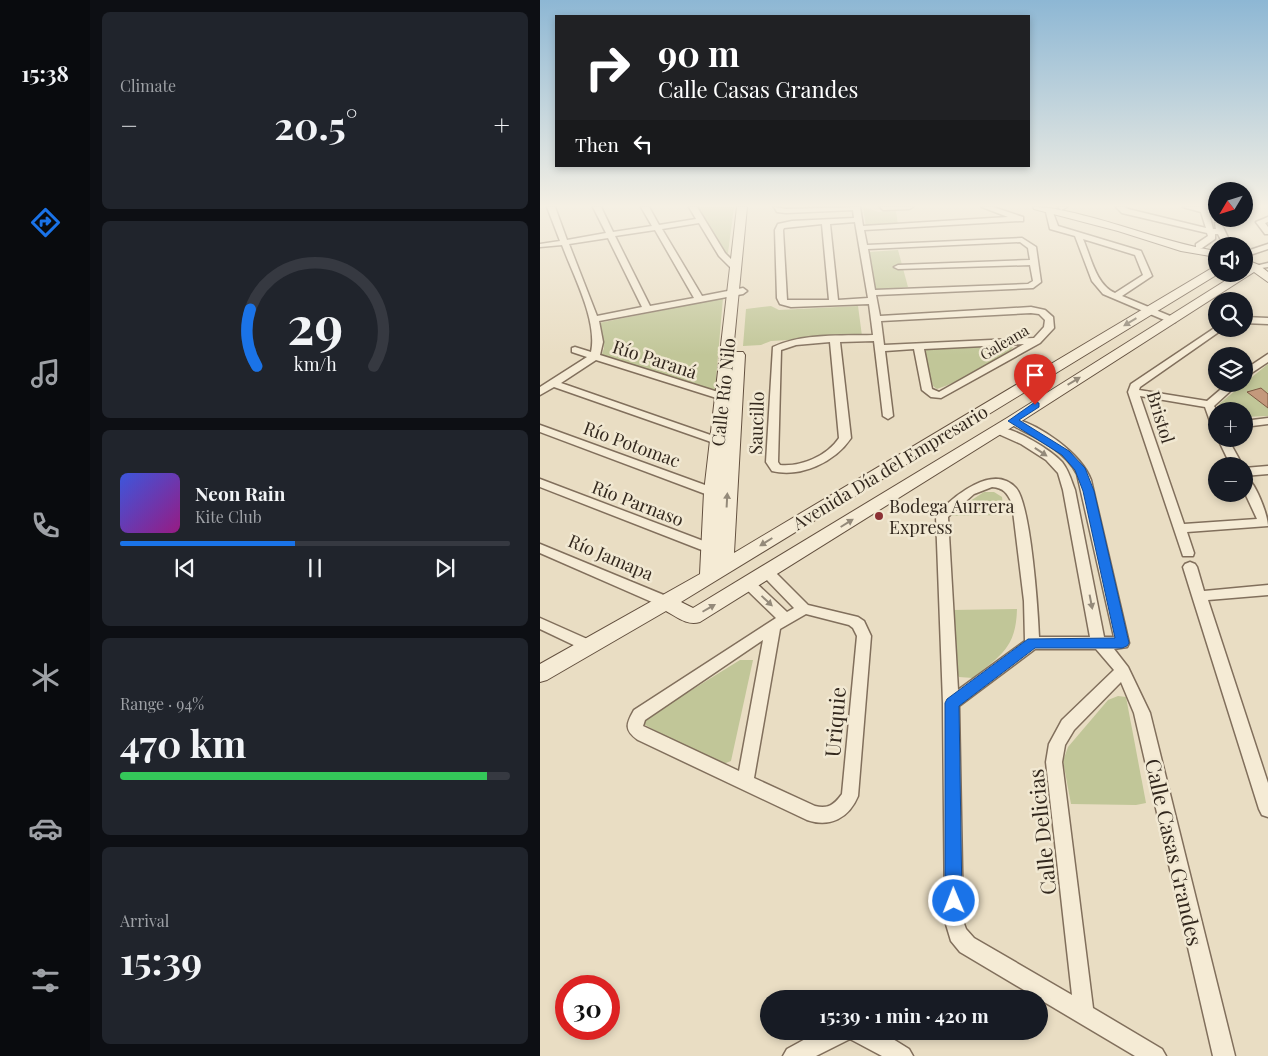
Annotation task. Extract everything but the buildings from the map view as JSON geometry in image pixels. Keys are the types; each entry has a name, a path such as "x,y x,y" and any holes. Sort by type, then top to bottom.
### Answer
{"street":[{"path":"540,392 594,356 598,342 594,319 569,256"},
{"path":"621,256 647,309"},
{"path":"673,256 699,299"},
{"path":"724,256 736,268"},
{"name":"Calle Río Nilo","path":"737,256 738,292"},
{"name":"Calle Río Nilo","path":"720,556 728,399 743,256"},
{"path":"780,256 781,298 783,302 791,304 1030,286 1037,282 1033,256"},
{"path":"829,256 834,302"},
{"path":"865,256 876,319 888,416"},
{"path":"1086,256 1096,281 1106,292 1118,294 1176,318"},
{"path":"1118,294 1148,276 1139,256"},
{"path":"898,267 1034,262"},
{"path":"1253,262 1268,278"},
{"name":"Avenida Día del Empresario","path":"540,674 709,578 720,556 1023,385 1208,275"},
{"name":"Avenida Día del Empresario","path":"666,602 692,617 768,573 998,430 1047,397 1176,318 1226,282"},
{"path":"594,319 738,292"},
{"name":"Galeana","path":"876,319 1037,311 1047,315 1050,323 1045,334 1037,341 941,395 935,395 927,390 918,345"},
{"path":"1253,321 1266,323"},
{"name":"Bristol","path":"1208,336 1135,386 1134,392 1180,528 1199,596 1268,809"},
{"name":"Saucillo","path":"835,340 845,438 842,445 828,456 814,462 788,469 776,468 772,462 776,349 787,343 835,340 918,345 1037,341"},
{"name":"Río Paraná","path":"574,350 728,399"},
{"path":"1253,368 1268,357"},
{"path":"554,384 718,441"},
{"path":"1023,385 1047,397"},
{"path":"1134,392 1208,405"},
{"path":"1212,402 1224,392"},
{"name":"Calle Río Nilo","path":"720,556 712,492 718,441 728,399"},
{"name":"Calle Casas Grandes","path":"1012,421 1065,453 1080,468 1088,491 1117,648 1123,671 1138,700 1142,713 1224,1056"},
{"path":"1253,423 1268,421"},
{"name":"Río Potomac","path":"540,428 712,492"},
{"path":"952,703 1032,643 1098,642 1069,490 1063,472 1051,458 1039,450 998,430"},
{"path":"1253,471 1268,470"},
{"name":"Río Parnaso","path":"540,483 720,556"},
{"path":"1032,643 1031,601 1016,495 1012,489 1004,485 994,483 981,485 956,502 942,516 952,703 954,921 958,934 967,945 1155,1056"},
{"path":"1069,490 1088,491"},
{"path":"1180,528 1266,522 1253,497"},
{"name":"Río Jamapa","path":"540,548 666,602"},
{"path":"768,573 804,609"},
{"path":"745,781 779,622 749,584"},
{"path":"1199,596 1268,590"},
{"name":"Uriquie","path":"804,609 853,621 863,630 864,636 850,796 844,806 834,815 822,817 644,735 636,730 635,723 638,715 779,622 804,609"},
{"path":"540,623 590,646"},
{"name":"Calle Casas Grandes","path":"1098,642 1117,648"},
{"name":"Calle Delicias","path":"1084,1015 1054,762 1057,744 1068,725 1123,671"},
{"path":"794,1056 825,1040"},
{"path":"875,1040 902,1056"}],"green space":[{"path":"869,256 900,256 908,287 874,290"},
{"path":"723,298 715,391 601,357 604,348 599,323"},
{"path":"771,306 779,310 858,306 862,336 771,341 761,345 743,346 746,309"},
{"path":"1009,344 1013,347 1010,351 965,377 937,389 933,386 923,349"},
{"path":"1268,364 1268,416 1253,417 1253,402 1221,402 1234,392 1253,392 1253,376"},
{"path":"984,492 994,492 1002,497 1004,515 947,516"},
{"path":"1017,609 1014,633 1005,649 992,663 973,678 959,677 953,667 952,610"},
{"path":"740,660 753,660 731,761 718,766 640,722"},
{"path":"1118,696 1126,697 1146,803 1136,805 1071,804 1063,761 1068,747 1108,700"}],"place":[{"name":"Bodega Aurrera Express","path":"879,516"}],"route":[{"path":"954,901 952,703 1032,643 1122,643 1088,491 1080,468 1052,443 1012,421 1035,405"}]}
